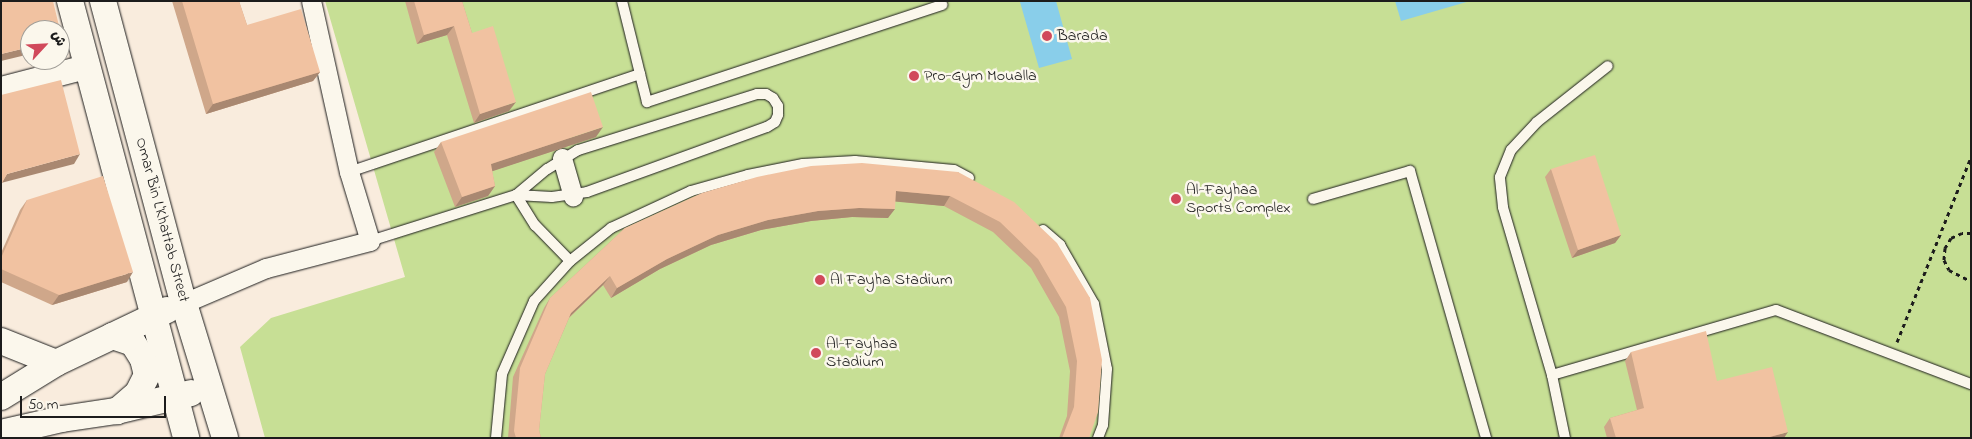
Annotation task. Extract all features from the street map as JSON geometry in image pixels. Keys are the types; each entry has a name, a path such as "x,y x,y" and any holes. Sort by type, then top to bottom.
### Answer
{"main road":[{"name":"Omar Bin L'Khattab Street","path":"70,1 186,438"},
{"name":"Omar Bin L'Khattab Street","path":"103,1 184,303 211,388 224,438"},
{"path":"1,397 56,364 153,316 184,303"},
{"path":"112,336 133,343 143,359 147,375 138,393 116,411"},
{"path":"1,341 56,364"},
{"path":"1,434 57,429 116,411 211,388"}],"street":[{"path":"184,303 266,268 370,241 348,172 311,1"},
{"path":"1,89 86,67"},
{"path":"562,158 573,196"}],"lane":[{"path":"622,1 646,102 942,5"},
{"path":"1565,438 1552,375 1503,207 1500,176 1511,150 1537,122 1608,66"},
{"path":"348,172 640,74"},
{"path":"370,241 516,195 573,196 768,127 775,122 778,115 778,106 773,98 766,94 757,94 578,150 562,158 516,195"},
{"path":"496,438 502,374 534,301 570,261 611,228 691,191 748,175 803,164 855,161 954,170 980,184"},
{"path":"1313,199 1410,171 1486,438"},
{"path":"516,195 540,232 570,261"},
{"path":"1034,221 1060,245 1094,304 1107,369 1103,425 1098,438"},
{"path":"1552,375 1776,310 1971,384"}],"path":[{"path":"1892,354 1971,157"},
{"path":"1971,233 1962,233 1951,238 1945,248 1944,260 1950,270 1971,281"}],"green space":[{"name":"Al-Fayhaa Sports Complex","path":"325,1 1971,1 1971,438 265,438 240,347 271,318 405,277"}],"water":[{"path":"1056,1 1072,59 1039,68 1020,2"},
{"path":"1395,1 1470,1 1401,21"}],"building":[{"path":"1,1 53,1 58,20 20,20 20,49 1,54"},
{"path":"182,1 239,1 247,25 301,9 320,72 213,104"},
{"path":"414,1 462,1 472,33 493,26 516,102 480,114 454,26 424,35"},
{"path":"61,80 80,154 7,174 1,185 1,95"},
{"path":"591,92 603,127 491,164 495,186 462,197 441,142"},
{"path":"1595,155 1621,235 1578,250 1551,169"},
{"path":"862,163 958,172 1014,202 1057,243 1090,298 1102,360 1098,412 1089,438 1062,438 1074,407 1077,361 1066,307 1038,259 1000,222 950,196 896,191 895,209 859,208 818,211 768,220 718,235 667,259 617,288 610,276 571,313 545,374 539,430 541,438 516,438 514,431 520,368 550,298 625,228 702,193 757,177 811,166"},
{"path":"103,176 133,272 59,295 1,269 1,258 27,200"},
{"path":"1706,331 1717,381 1772,367 1788,432 1766,438 1616,438 1610,418 1644,408 1631,352"}],"place":[{"name":"Barada","path":"1047,36"},
{"name":"Pro-Gym Moualla","path":"914,76"},
{"name":"Al-Fayhaa Sports Complex","path":"1176,199"},
{"name":"Al Fayha Stadium","path":"820,280"},
{"name":"Al-Fayhaa Stadium","path":"816,353"}]}
